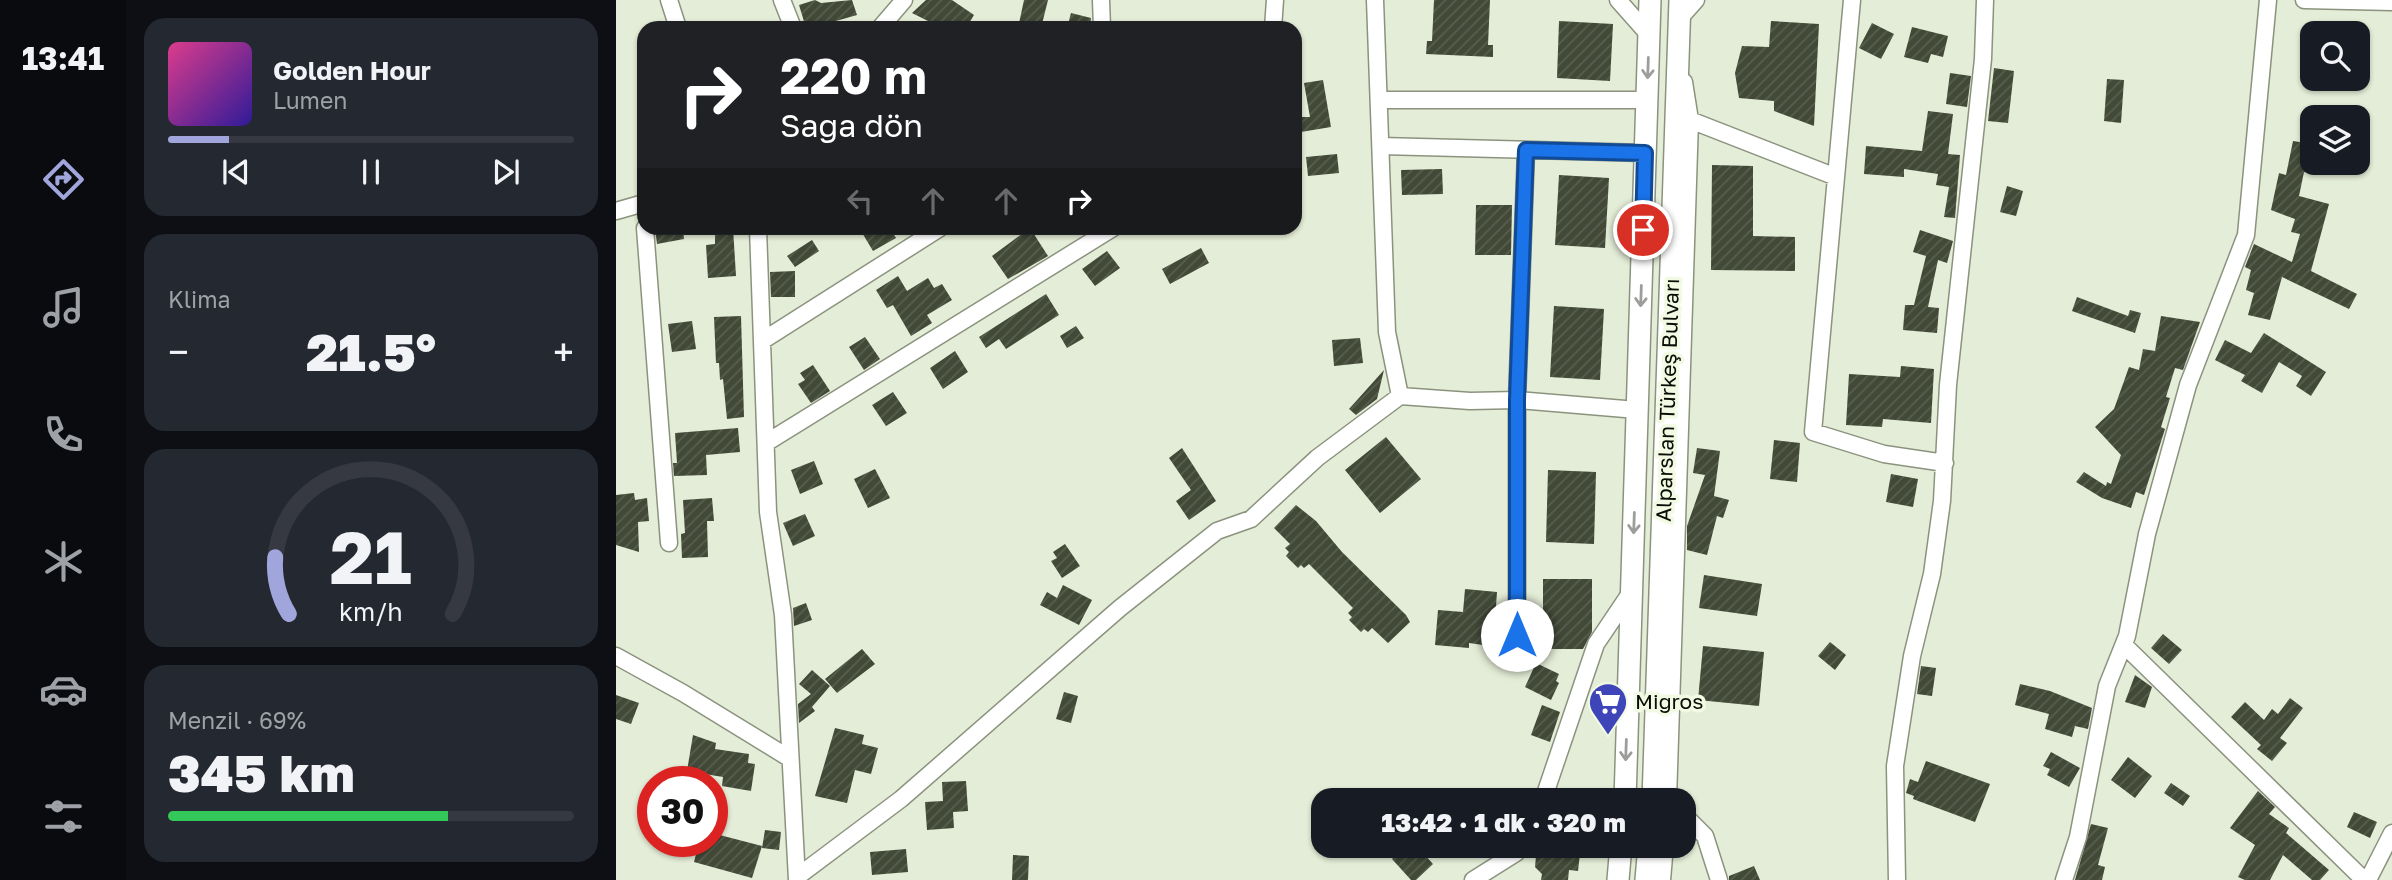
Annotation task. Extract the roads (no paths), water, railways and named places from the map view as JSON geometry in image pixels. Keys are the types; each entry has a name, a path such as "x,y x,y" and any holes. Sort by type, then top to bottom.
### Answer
{"main road":[{"name":"Alparslan Türkeş Bulvarı","path":"1625,788 1650,0"},
{"name":"Alparslan Türkeş Bulvarı","path":"1663,788 1680,9"},
{"path":"1618,880 1620,858"},
{"path":"1646,880 1648,858"}],"street":[{"path":"670,0 676,21"},
{"path":"782,0 790,21"},
{"path":"886,21 904,0"},
{"path":"1101,0 1102,21"},
{"path":"1274,21 1275,0"},
{"path":"1375,0 1387,332 1400,396"},
{"path":"1618,0 1649,35"},
{"path":"1680,9 1696,0"},
{"path":"1852,0 1813,432 1884,454 1945,463"},
{"path":"1897,880 1895,766 1912,656 1932,574 1945,463 1948,385 1983,60 1986,0"},
{"path":"2064,880 2078,837 2107,686 2124,645 2147,534 2188,386 2246,235 2268,0"},
{"path":"2304,0 2392,2"},
{"path":"1663,788 1690,120 1679,53"},
{"path":"1380,100 1647,100"},
{"path":"1690,120 1836,177"},
{"path":"1381,146 1645,153"},
{"path":"1517,635 1517,400 1526,150"},
{"path":"616,211 637,205"},
{"path":"646,235 669,543"},
{"path":"758,235 768,512 783,615 797,879"},
{"path":"762,341 929,235"},
{"path":"766,443 1102,235"},
{"path":"797,879 901,799 1119,608 1217,531 1251,519 1317,458 1400,396 1470,401 1517,400 1637,410"},
{"path":"1547,788 1596,644 1631,592"},
{"path":"2124,645 2366,880 2392,832"},
{"path":"616,656 683,693 789,758"},
{"path":"1696,827 1705,836 1719,880"},
{"path":"1473,880 1508,858"},
{"path":"1662,880 1664,858"}],"place":[{"name":"Migros","path":"1608,736"}]}
